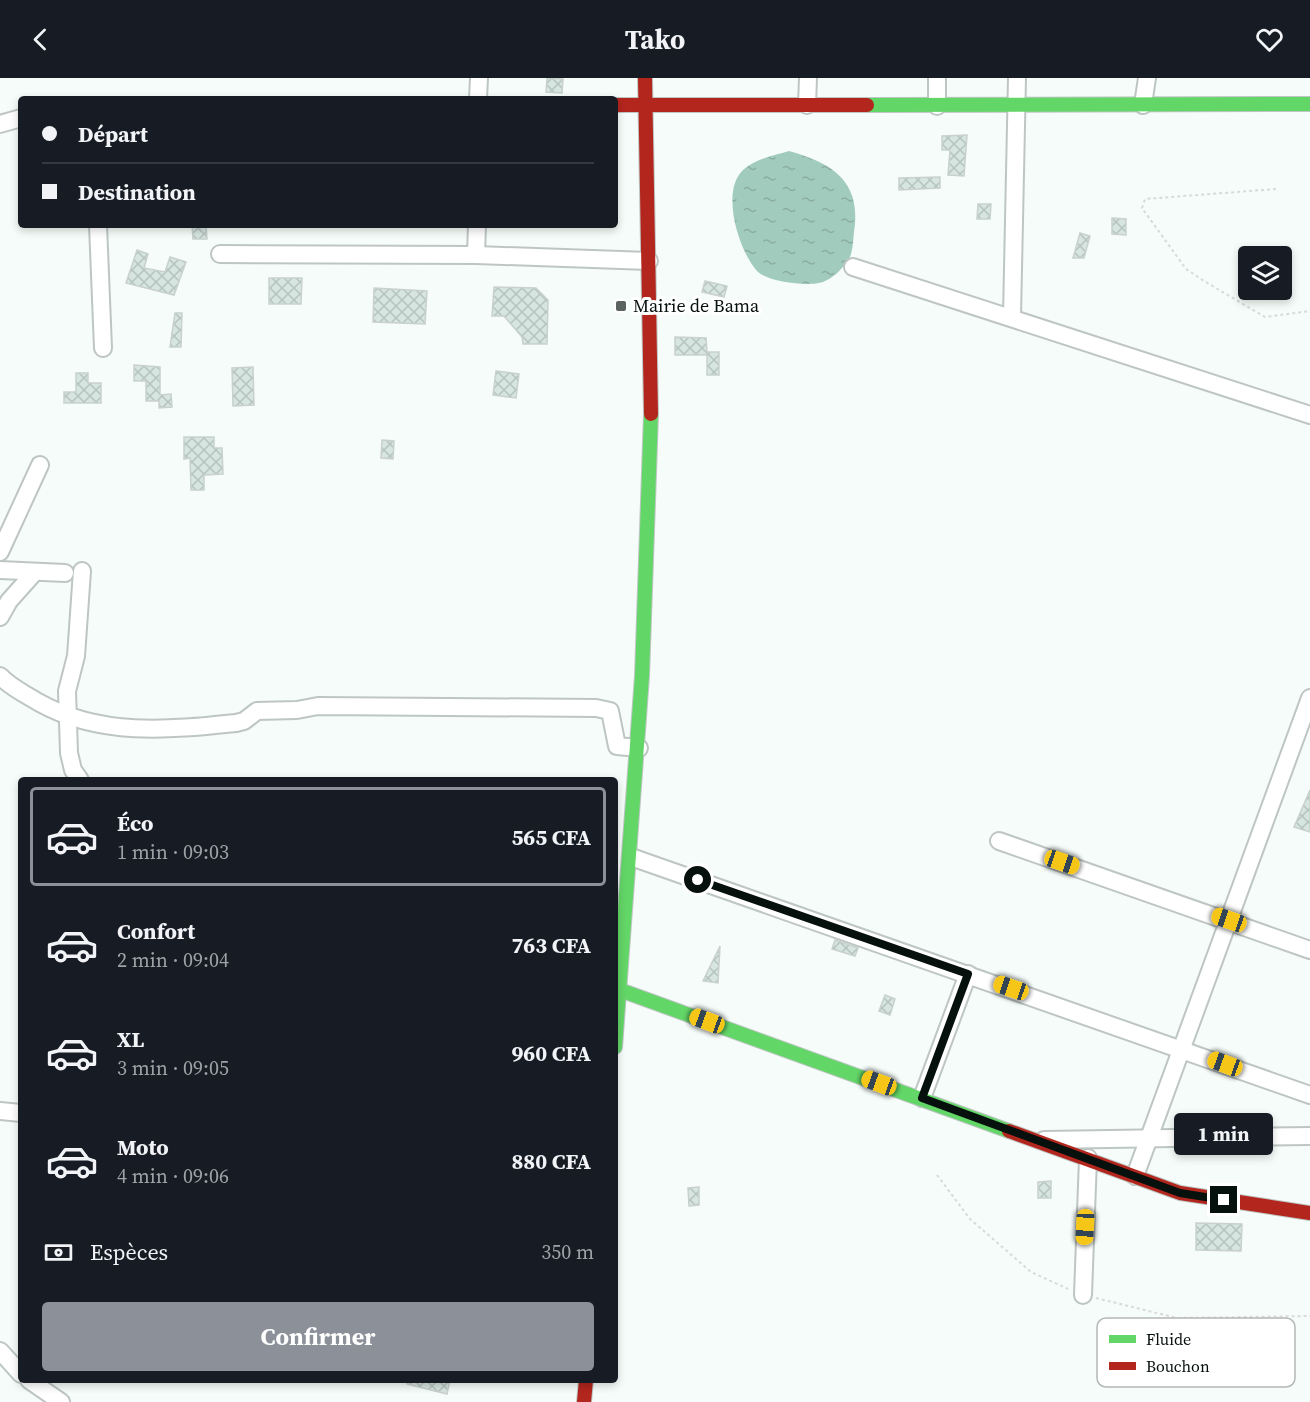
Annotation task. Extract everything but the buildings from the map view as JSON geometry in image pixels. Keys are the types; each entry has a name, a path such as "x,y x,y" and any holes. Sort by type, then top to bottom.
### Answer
{"street":[{"path":"478,78 478,96"},
{"path":"618,1013 639,748 651,452 645,78"},
{"path":"807,105 808,78"},
{"path":"937,78 937,106"},
{"path":"1012,316 1017,78"},
{"path":"1143,105 1147,78"},
{"path":"618,105 1310,104"},
{"path":"0,124 18,119"},
{"path":"98,228 103,348"},
{"path":"476,255 477,228"},
{"path":"220,254 476,255 649,261"},
{"path":"853,267 1012,316 1310,415"},
{"path":"0,552 20,503 40,465"},
{"path":"0,523 20,503"},
{"path":"0,570 34,573 74,572 76,656 67,691 69,753 74,770 79,777"},
{"path":"0,617 9,601 34,573"},
{"path":"0,676 24,694 69,718 111,727 143,729 236,723 244,721 257,711 297,710 318,706 596,708 610,711 617,746 639,748"},
{"path":"1135,1176 1310,698"},
{"path":"999,841 1310,950"},
{"path":"631,857 1182,1048 1310,1095"},
{"path":"922,1098 968,974"},
{"path":"620,990 1180,1193 1310,1213"},
{"path":"0,1111 18,1113"},
{"path":"1037,1140 1310,1136"},
{"path":"1083,1295 1088,1158"},
{"path":"0,1351 18,1372"},
{"path":"0,1370 18,1374"},
{"path":"33,1383 61,1402"},
{"path":"584,1402 586,1383"}],"path":[{"path":"1276,189 1145,198 1142,208 1186,269 1265,317 1310,311"},
{"path":"937,1175 970,1219 1031,1272 1083,1295 1177,1318 1310,1316"}],"water":[{"path":"789,151 831,168 848,187 853,200 855,214 850,256 839,271 823,282 808,284 788,282 762,275 750,262 744,250 735,221 733,192 736,180 743,170 759,160"}],"traffic: fast":[{"path":"867,105 1310,104"},
{"path":"618,1006 642,676 651,414"},
{"path":"620,990 1009,1131"}],"traffic: jam":[{"path":"645,78 651,414"},
{"path":"618,105 867,105"},
{"path":"1009,1131 1180,1193 1310,1213"},
{"path":"584,1402 586,1383"}],"place":[{"name":"Mairie de Bama","path":"621,306"}],"route":[{"path":"698,880 968,974 922,1098 1180,1193 1224,1200"}]}
